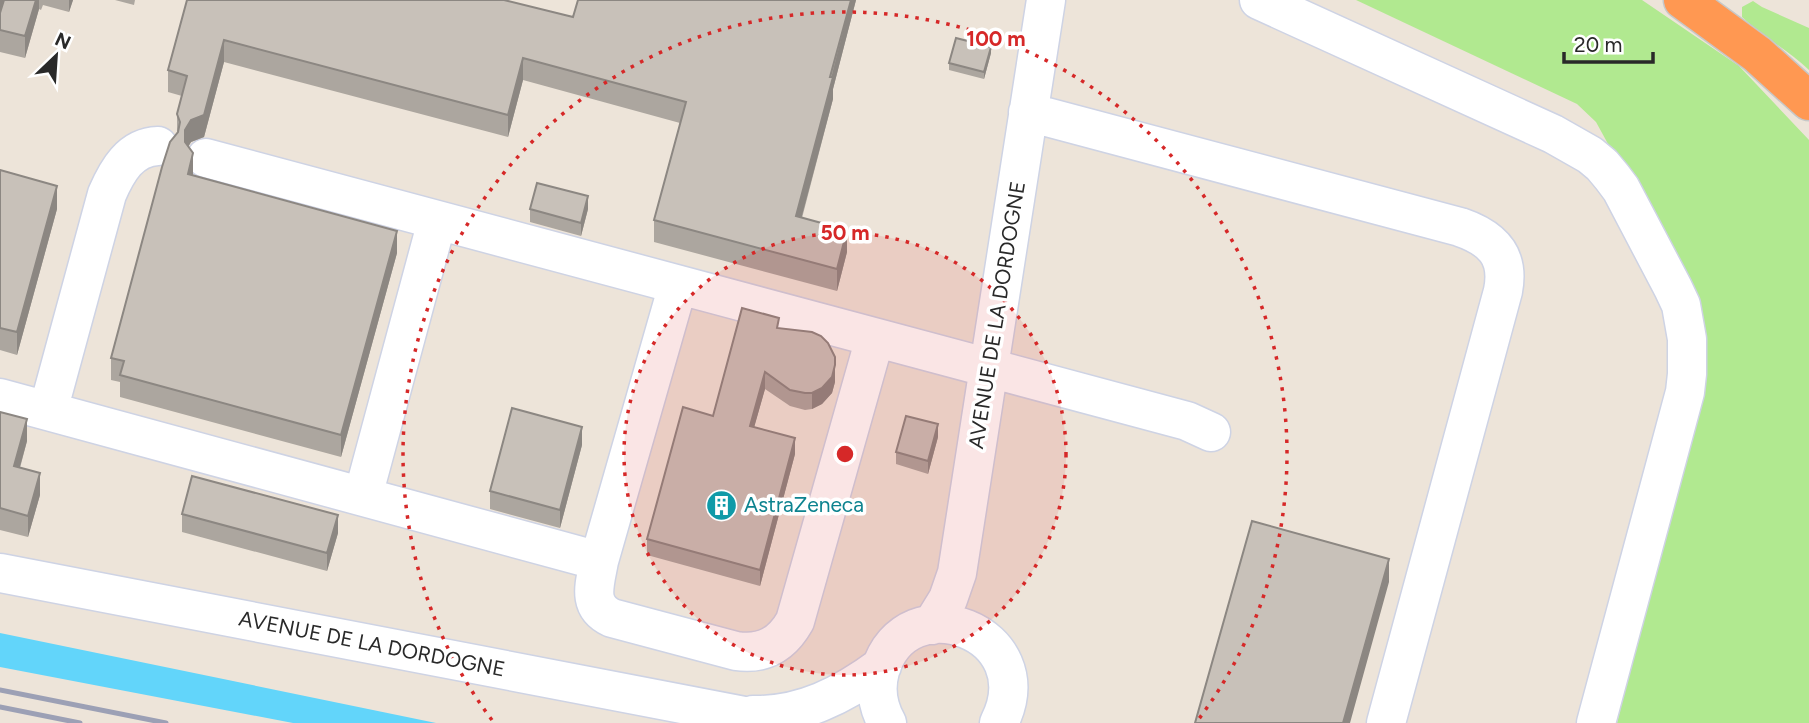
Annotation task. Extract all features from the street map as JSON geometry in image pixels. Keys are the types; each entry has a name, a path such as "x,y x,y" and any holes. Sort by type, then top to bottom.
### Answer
{"highway":[{"path":"1683,0 1757,54 1809,101"}],"street":[{"name":"AVENUE DE LA DORDOGNE","path":"932,625 948,599 957,573 1046,0"},
{"path":"1259,0 1553,134 1590,155 1602,165 1621,189 1681,305 1688,356 1685,392 1597,723"},
{"path":"1028,112 1460,227 1488,241 1501,256 1505,273 1503,291 1386,723"},
{"path":"48,411 107,194 116,174 128,159 136,152 159,146"},
{"path":"206,158 1187,421 1211,432"},
{"path":"363,496 438,221"},
{"path":"678,285 599,561 594,598 601,611 612,618 745,653 766,650 780,642 799,611 875,338"},
{"path":"0,398 599,561"},
{"name":"AVENUE DE LA DORDOGNE","path":"0,573 781,723"},
{"path":"887,723 880,709 877,692 882,666 890,651 901,638 916,629 951,624 969,629 985,639 997,653 1005,669 1008,687 1006,706 999,723"},
{"name":"AVENUE DE LA DORDOGNE","path":"744,715 776,713 809,706 843,693 882,666"}],"green space":[{"path":"1356,0 1642,0 1739,66 1809,140 1809,723 1617,723 1703,384 1703,317 1596,122 1577,104"},
{"path":"1753,1 1809,28 1809,70 1742,17 1742,7"}],"water":[{"path":"0,633 436,723 293,723 0,667"}],"building":[{"path":"4,0 36,0 25,36 0,30 0,13"},
{"path":"187,0 504,0 573,17 578,0 851,0 796,216 847,230 837,269 654,220 686,102 523,58 508,115 224,40 204,115 191,120 185,130 185,142 193,153 188,174 397,231 341,435 120,375 124,361 111,358 162,167 180,122 177,114 187,76 168,70"},
{"path":"956,38 991,47 984,72 949,63"},
{"path":"0,170 57,186 17,332 0,328"},
{"path":"537,183 588,196 581,223 530,209"},
{"path":"742,308 779,318 777,328 812,332 821,336 835,357 832,377 822,388 812,393 790,390 765,372 750,426 795,438 760,570 647,539 683,407 713,416"},
{"path":"512,408 582,427 560,510 490,491"},
{"path":"0,412 27,419 14,466 40,473 28,516 0,508"},
{"path":"906,416 938,424 928,461 896,452"},
{"path":"192,476 338,515 327,553 182,514"},
{"path":"1252,521 1389,559 1343,723 1195,723"}],"railway":[{"path":"0,690 166,723"},
{"path":"0,707 80,723"}],"place":[{"name":"AstraZeneca","path":"721,505"}]}
